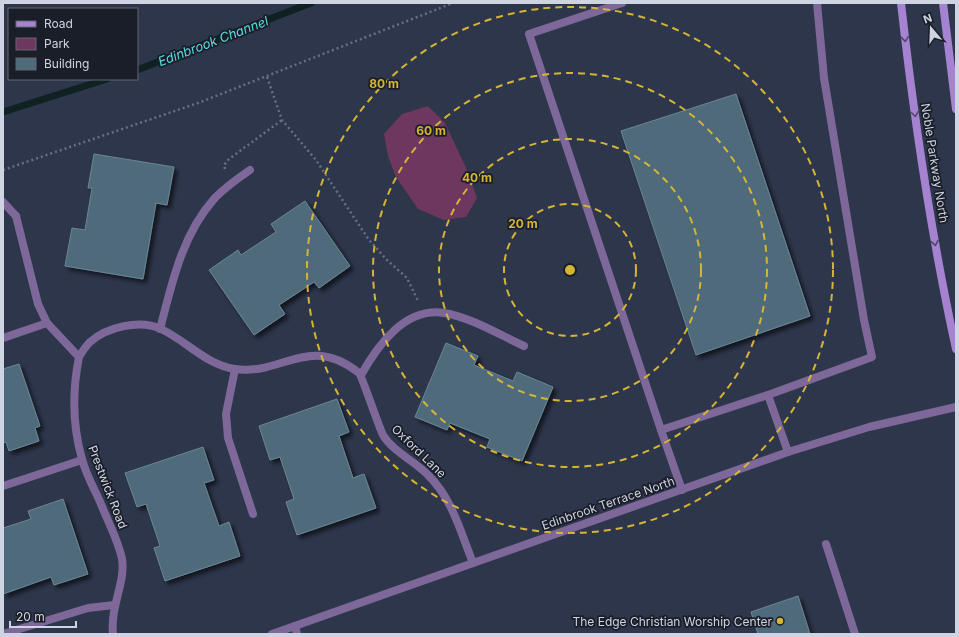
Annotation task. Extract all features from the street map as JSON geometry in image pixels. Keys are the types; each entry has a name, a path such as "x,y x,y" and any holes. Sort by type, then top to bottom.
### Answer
{"main road":[{"name":"Noble Parkway North","path":"901,3 922,161 941,275 956,349"},
{"path":"943,3 956,109"}],"street":[{"path":"622,3 529,34 682,490"},
{"path":"661,430 768,395 872,357 864,320 824,78 817,3"},
{"path":"160,329 174,272 188,240 214,199 234,181 250,170"},
{"path":"3,202 16,216 38,304 47,323 79,356 90,342 105,333 121,327 140,325 160,329 208,361 235,369 260,368 308,355 330,358 348,365 361,375 374,352 387,337 407,320 421,315 443,313 456,316 524,346"},
{"path":"3,338 47,323"},
{"name":"Prestwick Road","path":"79,356 73,386 74,423 82,460 116,539 122,560 121,578 114,605 112,622 113,634"},
{"path":"235,369 226,414 228,438 253,514"},
{"name":"Oxford Lane","path":"361,375 366,394 384,436 427,474 439,487 449,503 473,563"},
{"path":"768,395 788,452"},
{"name":"Edinbrook Terrace North","path":"272,634 296,630 473,563 788,452 869,427 956,406"},
{"path":"3,486 82,460"},
{"path":"826,544 855,634"},
{"path":"3,634 88,608 114,605"}],"path":[{"path":"3,170 268,77 453,3"},
{"path":"268,77 282,120 316,160 369,240 387,260 407,278 416,295 421,315"},
{"path":"234,181 225,170 224,165 228,159 282,120"}],"green space":[{"path":"428,106 445,123 467,170 477,198 466,217 444,220 418,209 396,177 388,156 384,134 402,114"}],"building":[{"path":"736,94 810,316 696,355 621,131"},
{"path":"94,154 174,167 167,205 156,203 143,279 65,266 72,228 85,230 92,188 88,188"},
{"path":"305,201 350,266 319,288 314,282 279,305 285,314 254,335 209,270 238,250 241,255 276,232 271,224"},
{"path":"446,343 478,356 474,365 513,381 517,372 553,387 522,461 487,447 490,439 450,423 447,430 415,417"},
{"path":"19,364 40,426 35,428 39,441 9,451 6,442 3,443 3,369"},
{"path":"337,399 349,432 339,436 353,478 364,474 376,508 297,535 286,502 294,499 280,457 270,460 259,426"},
{"path":"203,447 214,480 204,483 219,526 229,522 240,556 165,581 154,548 160,546 146,504 137,507 125,473"},
{"path":"63,499 88,574 54,585 51,577 3,594 3,528 31,519 28,511"},
{"name":"The Edge Christian Worship Center","path":"798,596 810,634 758,634 751,612"}],"waterway":[{"name":"Edinbrook Channel","path":"138,70 311,3"},
{"name":"Edinbrook Channel","path":"3,112 104,80"}],"place":[{"name":"The Edge Christian Worship Center","path":"780,621"}]}
